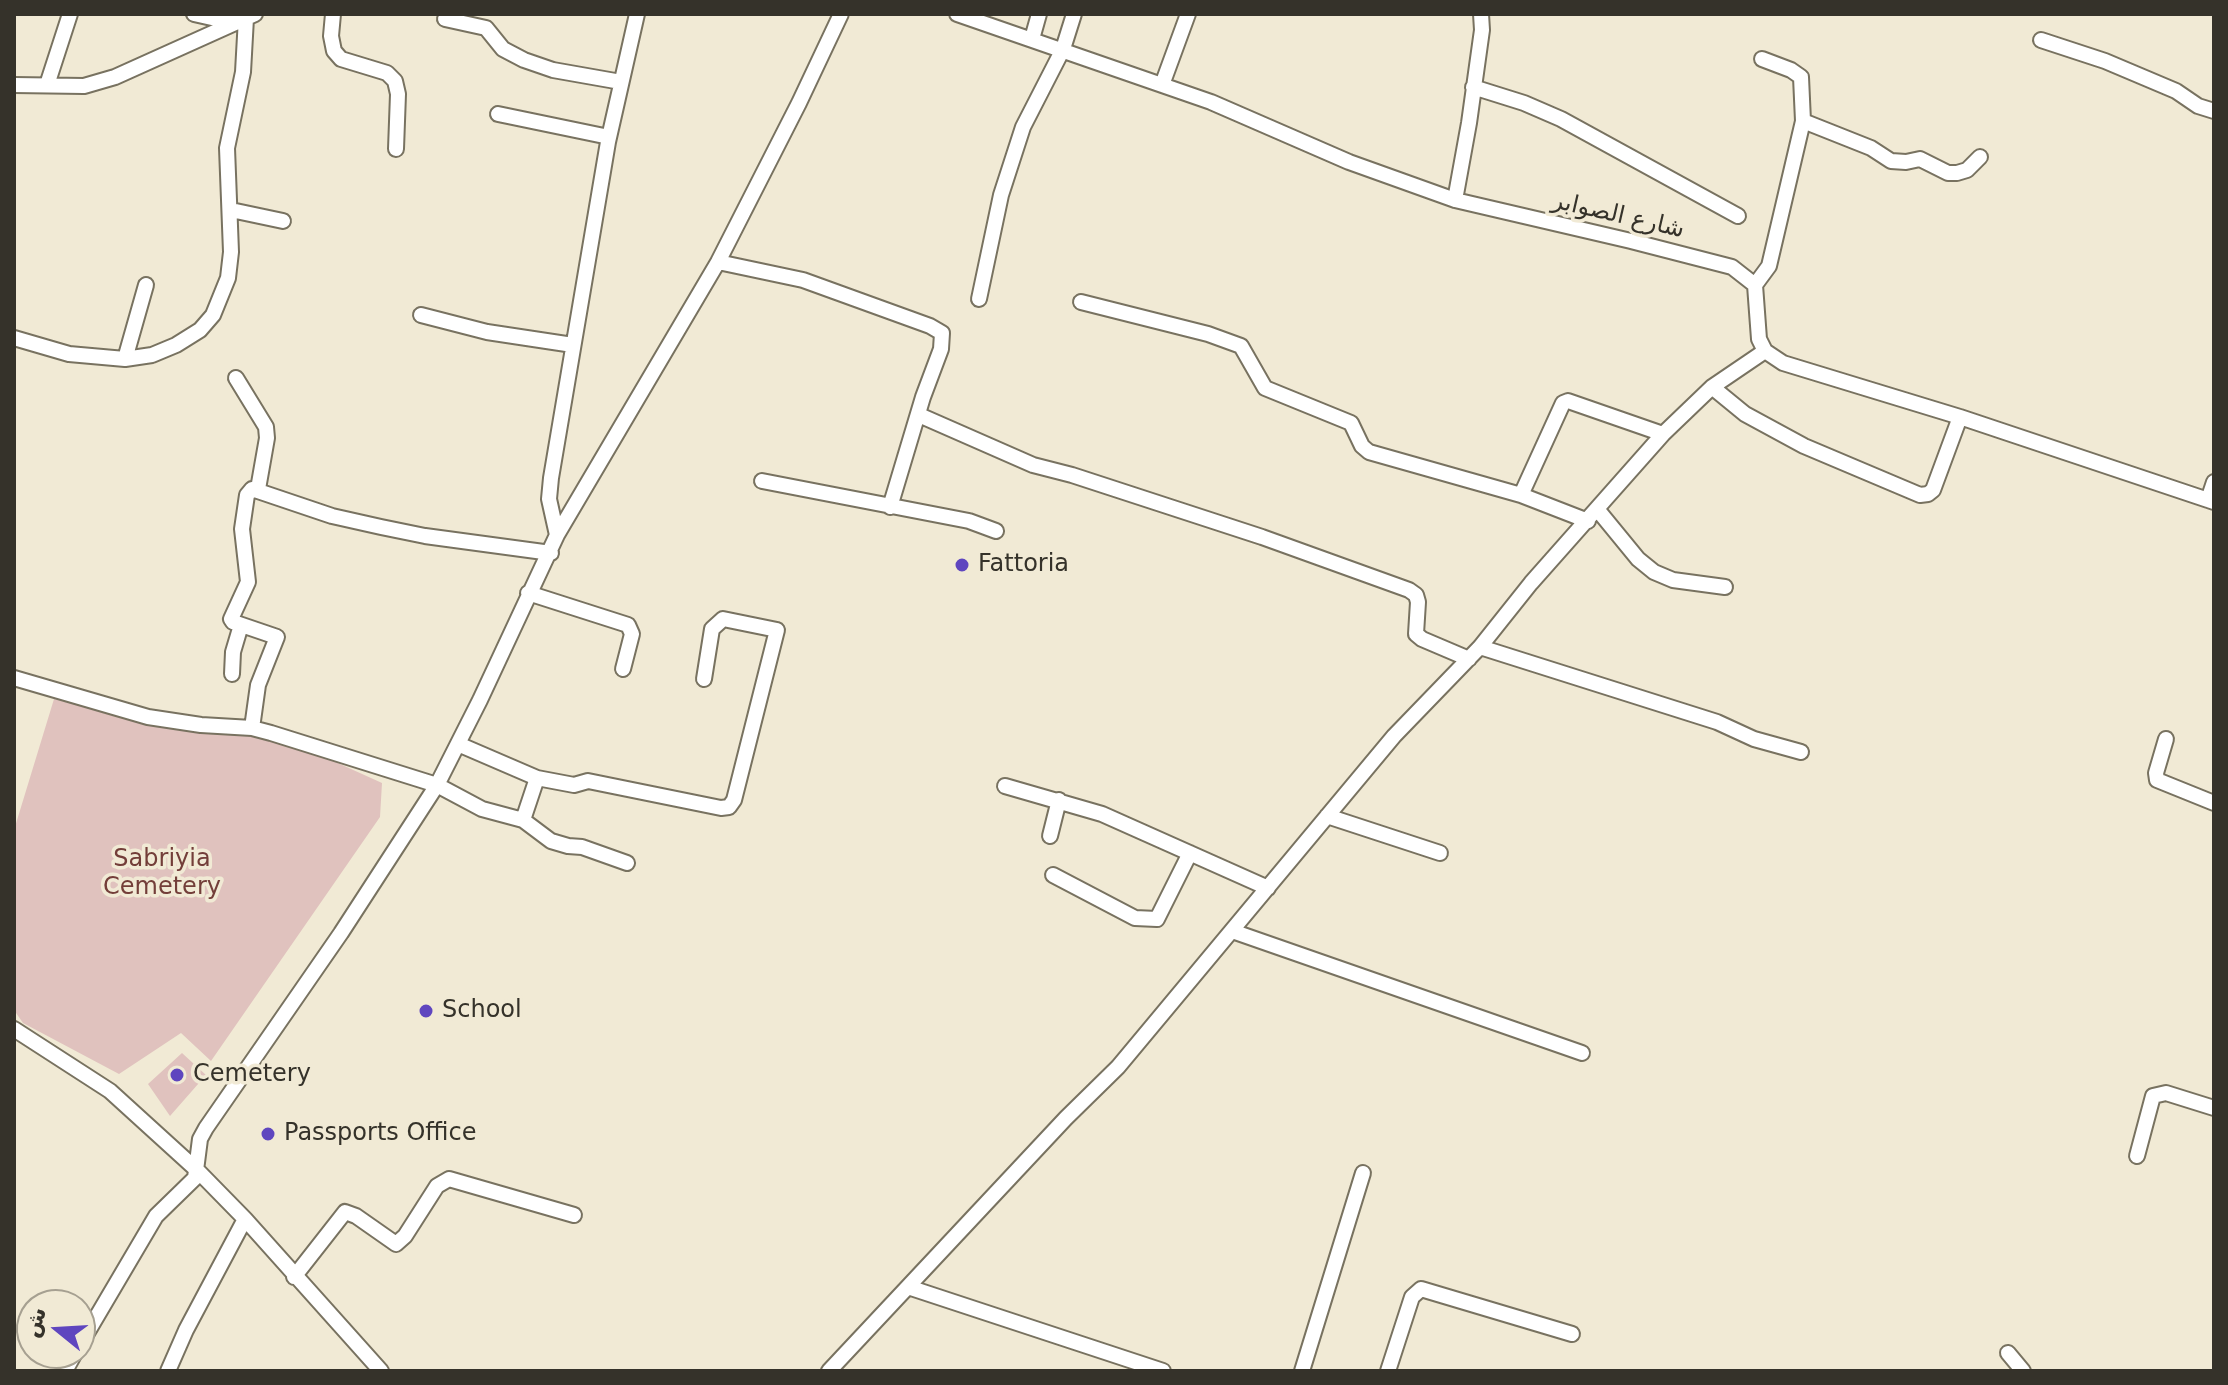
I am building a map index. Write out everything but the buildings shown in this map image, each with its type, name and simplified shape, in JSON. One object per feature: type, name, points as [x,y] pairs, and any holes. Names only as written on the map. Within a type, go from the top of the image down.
[{"type":"street","points":[[47,85],[70,14]]},
{"type":"street","points":[[194,14],[247,17]]},
{"type":"street","points":[[333,14],[331,36],[334,51],[341,59],[387,73],[395,81],[398,94],[396,149]]},
{"type":"street","points":[[557,535],[549,499],[609,137],[637,14]]},
{"type":"street","points":[[96,1318],[156,1216],[198,1171],[200,1139],[206,1128],[365,899],[437,785],[557,535],[718,262],[841,14]]},
{"type":"street","name":"شارع الصوابر","points":[[960,14],[1211,102],[1349,162],[1455,200],[1714,261],[1745,275],[1755,285]]},
{"type":"street","points":[[1032,39],[1039,14]]},
{"type":"street","points":[[979,299],[1001,195],[1023,127],[1063,49],[1074,14]]},
{"type":"street","points":[[1162,85],[1188,14]]},
{"type":"street","points":[[1455,200],[1482,30],[1481,14]]},
{"type":"street","points":[[14,85],[84,86],[115,77],[247,17]]},
{"type":"street","points":[[14,338],[69,354],[125,359],[152,355],[176,345],[200,330],[213,315],[228,278],[231,210],[227,148],[243,72],[247,17]]},
{"type":"street","points":[[445,19],[486,28],[503,49],[524,60],[553,70],[621,82]]},
{"type":"street","points":[[2041,40],[2116,66],[2214,111]]},
{"type":"street","points":[[1762,59],[1801,77],[1803,121],[1769,266],[1755,285],[1757,328],[1765,351],[1783,363],[1960,417],[2211,501],[2214,482]]},
{"type":"street","points":[[1473,87],[1561,119],[1738,216]]},
{"type":"street","points":[[498,114],[609,137]]},
{"type":"street","points":[[1803,121],[1871,148],[1891,161],[1920,159],[1948,173],[1967,170],[1980,157]]},
{"type":"street","points":[[231,210],[283,221]]},
{"type":"street","points":[[718,262],[803,280],[942,333],[941,349],[890,507]]},
{"type":"street","points":[[125,359],[146,285]]},
{"type":"street","points":[[1081,302],[1208,334],[1241,346],[1265,388],[1351,423],[1362,446],[1369,452],[1592,515],[1654,572],[1673,580],[1725,587]]},
{"type":"street","points":[[421,315],[487,332],[573,345]]},
{"type":"street","points":[[829,1371],[1066,1118],[1118,1067],[1394,736],[1480,647],[1531,583],[1663,434],[1712,387],[1765,351]]},
{"type":"street","points":[[236,378],[266,427],[258,489]]},
{"type":"street","points":[[1712,387],[1745,414],[1804,446],[1920,495],[1933,490],[1960,417]]},
{"type":"street","points":[[1521,495],[1563,403],[1568,401],[1663,434]]},
{"type":"street","points":[[919,415],[1033,465],[1275,541],[1409,590],[1416,595],[1418,602],[1416,634],[1469,659]]},
{"type":"street","points":[[762,481],[969,521],[996,531]]},
{"type":"street","points":[[252,728],[258,685],[277,637],[231,619],[249,574],[241,542],[247,495],[252,489],[332,516],[381,527],[437,538],[551,553]]},
{"type":"street","points":[[528,593],[628,625],[632,634],[623,669]]},
{"type":"street","points":[[458,744],[537,778],[574,785],[588,781],[721,808],[729,807],[734,800],[777,630],[723,619],[712,629],[704,679]]},
{"type":"street","points":[[232,674],[233,652],[241,625]]},
{"type":"street","points":[[1480,647],[1801,752]]},
{"type":"street","points":[[14,678],[148,717],[252,728],[437,785],[482,809],[523,820],[551,841],[582,847],[627,863]]},
{"type":"street","points":[[2166,739],[2156,773],[2157,780],[2214,803]]},
{"type":"street","points":[[523,820],[537,778]]},
{"type":"street","points":[[1005,786],[1102,814],[1268,888]]},
{"type":"street","points":[[1050,836],[1059,800]]},
{"type":"street","points":[[1327,816],[1440,853]]},
{"type":"street","points":[[1053,875],[1135,918],[1157,919],[1190,853]]},
{"type":"street","points":[[1232,931],[1582,1053]]},
{"type":"street","points":[[14,1029],[110,1091],[198,1171],[381,1371]]},
{"type":"street","points":[[2137,1156],[2153,1096],[2166,1093],[2214,1108]]},
{"type":"street","points":[[1302,1371],[1363,1173]]},
{"type":"street","points":[[294,1277],[345,1212],[356,1216],[396,1244],[405,1236],[437,1186],[449,1179],[574,1215]]},
{"type":"street","points":[[168,1371],[186,1330],[245,1219]]},
{"type":"street","points":[[908,1287],[1163,1371]]},
{"type":"street","points":[[1388,1371],[1412,1297],[1421,1289],[1572,1334]]},
{"type":"street","points":[[2008,1353],[2023,1371]]},
{"type":"green space","name":"Sabriyia Cemetery","points":[[54,699],[132,719],[267,731],[382,783],[380,817],[211,1061],[181,1033],[119,1074],[23,1023],[14,1010],[14,830]]},
{"type":"green space","points":[[182,1053],[206,1075],[170,1116],[148,1084]]},
{"type":"place","name":"Fattoria","points":[[962,565]]},
{"type":"place","name":"School","points":[[426,1011]]},
{"type":"place","name":"Cemetery","points":[[177,1075]]},
{"type":"place","name":"Passports Office","points":[[268,1134]]}]
